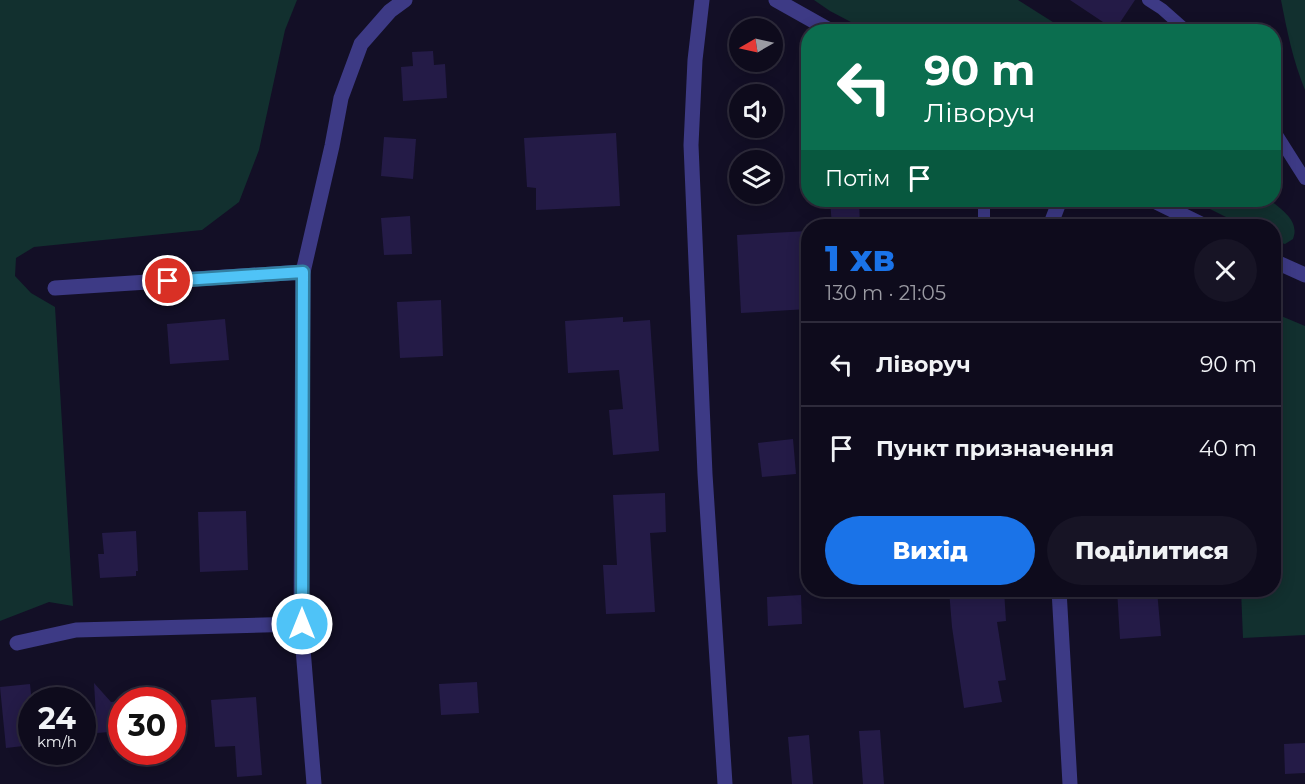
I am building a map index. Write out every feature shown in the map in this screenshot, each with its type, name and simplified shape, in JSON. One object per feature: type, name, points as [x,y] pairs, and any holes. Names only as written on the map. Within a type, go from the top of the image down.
[{"type":"street","points":[[314,784],[302,624],[303,272],[341,98],[361,44],[390,11],[405,0]]},
{"type":"street","points":[[702,0],[695,60],[691,145],[705,474],[725,784]]},
{"type":"street","points":[[776,0],[819,24]]},
{"type":"street","points":[[1166,207],[1191,219]]},
{"type":"street","points":[[1281,264],[1305,275]]},
{"type":"street","points":[[55,288],[303,272]]},
{"type":"street","points":[[1059,597],[1070,784]]},
{"type":"street","points":[[17,644],[76,630],[302,624]]},
{"type":"lane","points":[[1148,0],[1179,24]]},
{"type":"lane","points":[[1281,141],[1305,179]]},
{"type":"green space","points":[[0,0],[297,0],[285,30],[259,150],[239,202],[202,230],[34,247],[16,258],[15,276],[31,293],[55,307],[73,606],[49,602],[0,621]]},
{"type":"green space","points":[[814,0],[1018,0],[1056,24],[855,24]]},
{"type":"green space","points":[[1281,0],[1305,0],[1305,90],[1294,57]]},
{"type":"green space","points":[[1206,207],[1278,207],[1289,216],[1295,233],[1293,239],[1285,244],[1281,243],[1281,219],[1230,219]]},
{"type":"green space","points":[[1281,316],[1305,326],[1305,635],[1243,638],[1241,597],[1281,597]]},
{"type":"building","points":[[1070,0],[1135,0],[1119,24],[1106,24]]},
{"type":"building","points":[[433,51],[434,65],[445,64],[447,98],[403,101],[401,67],[413,66],[412,52]]},
{"type":"building","points":[[616,133],[620,206],[536,210],[536,188],[527,187],[524,138]]},
{"type":"building","points":[[384,137],[416,139],[413,179],[381,176]]},
{"type":"building","points":[[831,207],[859,207],[860,219],[831,219]]},
{"type":"building","points":[[410,216],[412,254],[384,255],[381,218]]},
{"type":"building","points":[[801,231],[801,309],[741,313],[737,235]]},
{"type":"building","points":[[441,300],[443,356],[400,358],[397,302]]},
{"type":"building","points":[[623,317],[623,322],[650,320],[659,451],[613,455],[609,410],[623,409],[619,370],[568,373],[565,321]]},
{"type":"building","points":[[225,319],[229,360],[170,364],[167,324]]},
{"type":"building","points":[[793,439],[796,474],[762,477],[758,443]]},
{"type":"building","points":[[665,493],[666,532],[650,533],[655,612],[606,614],[603,565],[617,565],[613,495]]},
{"type":"building","points":[[246,511],[248,570],[200,572],[198,512]]},
{"type":"building","points":[[136,531],[138,571],[136,571],[136,576],[100,578],[98,554],[104,554],[102,533]]},
{"type":"building","points":[[801,595],[802,624],[768,626],[767,597]]},
{"type":"building","points":[[950,597],[1004,597],[1006,621],[997,622],[1006,680],[998,681],[1002,702],[964,708]]},
{"type":"building","points":[[1117,597],[1158,597],[1161,636],[1120,639]]},
{"type":"building","points":[[477,682],[479,713],[441,715],[439,684]]},
{"type":"building","points":[[94,683],[108,699],[108,732],[97,733]]},
{"type":"building","points":[[30,684],[30,687],[18,687],[18,747],[6,748],[0,687]]},
{"type":"building","points":[[256,697],[262,775],[237,777],[235,746],[215,747],[211,700]]},
{"type":"building","points":[[880,730],[884,784],[863,784],[859,731]]},
{"type":"building","points":[[809,735],[813,784],[792,784],[788,737]]},
{"type":"building","points":[[1305,743],[1305,773],[1285,774],[1284,744]]},
{"type":"route","points":[[168,281],[303,272],[302,624]]}]
